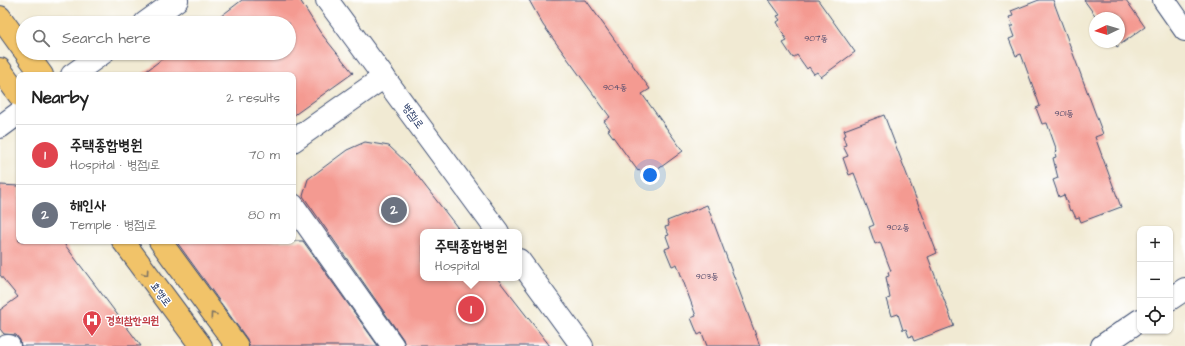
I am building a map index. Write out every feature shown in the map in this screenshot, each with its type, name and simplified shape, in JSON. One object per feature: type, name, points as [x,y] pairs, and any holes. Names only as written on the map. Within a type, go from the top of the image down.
[{"type":"main road","points":[[0,17],[16,39]]},
{"type":"main road","points":[[31,60],[40,72]]},
{"type":"main road","points":[[0,69],[16,91]]},
{"type":"main road","name":"효행로","points":[[125,244],[201,346]]},
{"type":"main road","points":[[162,244],[237,346]]},
{"type":"street","points":[[155,16],[177,0]]},
{"type":"street","name":"병점1로","points":[[326,0],[496,229]]},
{"type":"street","points":[[1164,0],[1185,30]]},
{"type":"street","points":[[76,72],[93,60]]},
{"type":"street","points":[[296,139],[384,77]]},
{"type":"street","points":[[0,127],[16,116]]},
{"type":"street","points":[[296,209],[393,346]]},
{"type":"street","points":[[522,264],[582,346]]},
{"type":"street","points":[[1172,298],[1185,289]]},
{"type":"street","points":[[1102,346],[1137,322]]},
{"type":"building","points":[[242,0],[300,0],[320,32],[353,73],[296,114],[296,72],[145,72],[161,60],[296,60],[296,16],[221,16]]},
{"type":"building","points":[[529,0],[586,0],[650,89],[642,94],[683,151],[646,178],[639,170],[638,171],[608,130],[610,129],[604,121],[610,117],[543,25]]},
{"type":"building","points":[[769,0],[818,0],[855,52],[821,77],[817,72],[814,74],[809,67],[807,69],[797,55],[793,58],[783,43],[787,41],[777,22],[780,20],[777,16],[780,15]]},
{"type":"building","points":[[1039,0],[1053,0],[1103,134],[1095,137],[1121,207],[1081,222],[1079,217],[1076,218],[1072,210],[1070,211],[1064,195],[1059,197],[1053,180],[1058,178],[1053,158],[1056,157],[1055,153],[1057,151],[1047,123],[1042,124],[1036,108],[1040,106],[1021,54],[1016,56],[1009,39],[1014,37],[1010,26],[1013,26],[1009,17],[1013,16],[1011,11]]},
{"type":"building","points":[[1084,0],[1126,0],[1145,27],[1125,41],[1125,12],[1093,12]]},
{"type":"building","points":[[884,115],[937,253],[928,257],[954,326],[914,341],[912,336],[909,337],[906,329],[903,330],[898,314],[892,316],[887,299],[890,298],[886,277],[889,276],[888,272],[891,271],[880,242],[875,244],[869,227],[874,225],[854,173],[849,175],[843,158],[848,156],[843,146],[846,145],[843,136],[846,135],[844,130]]},
{"type":"building","points":[[365,142],[389,146],[408,164],[459,229],[420,229],[420,281],[499,281],[550,346],[405,346],[403,339],[303,196],[308,179],[347,150]]},
{"type":"building","points":[[0,185],[16,186],[16,244],[64,244],[141,346],[21,346],[20,340],[16,335],[4,334],[0,329],[0,310],[18,297],[0,275]]},
{"type":"building","points":[[707,205],[760,346],[707,346],[702,333],[698,335],[691,318],[696,316],[677,264],[672,266],[665,249],[670,247],[666,236],[669,235],[665,227],[669,226],[667,221]]},
{"type":"building","points":[[296,241],[303,241],[378,346],[249,346],[247,339],[178,244],[296,244]]},
{"type":"place","name":"해인사","points":[[394,210]]},
{"type":"place","name":"주택종합병원","points":[[471,309]]},
{"type":"place","name":"경희참한의원","points":[[92,337]]}]
